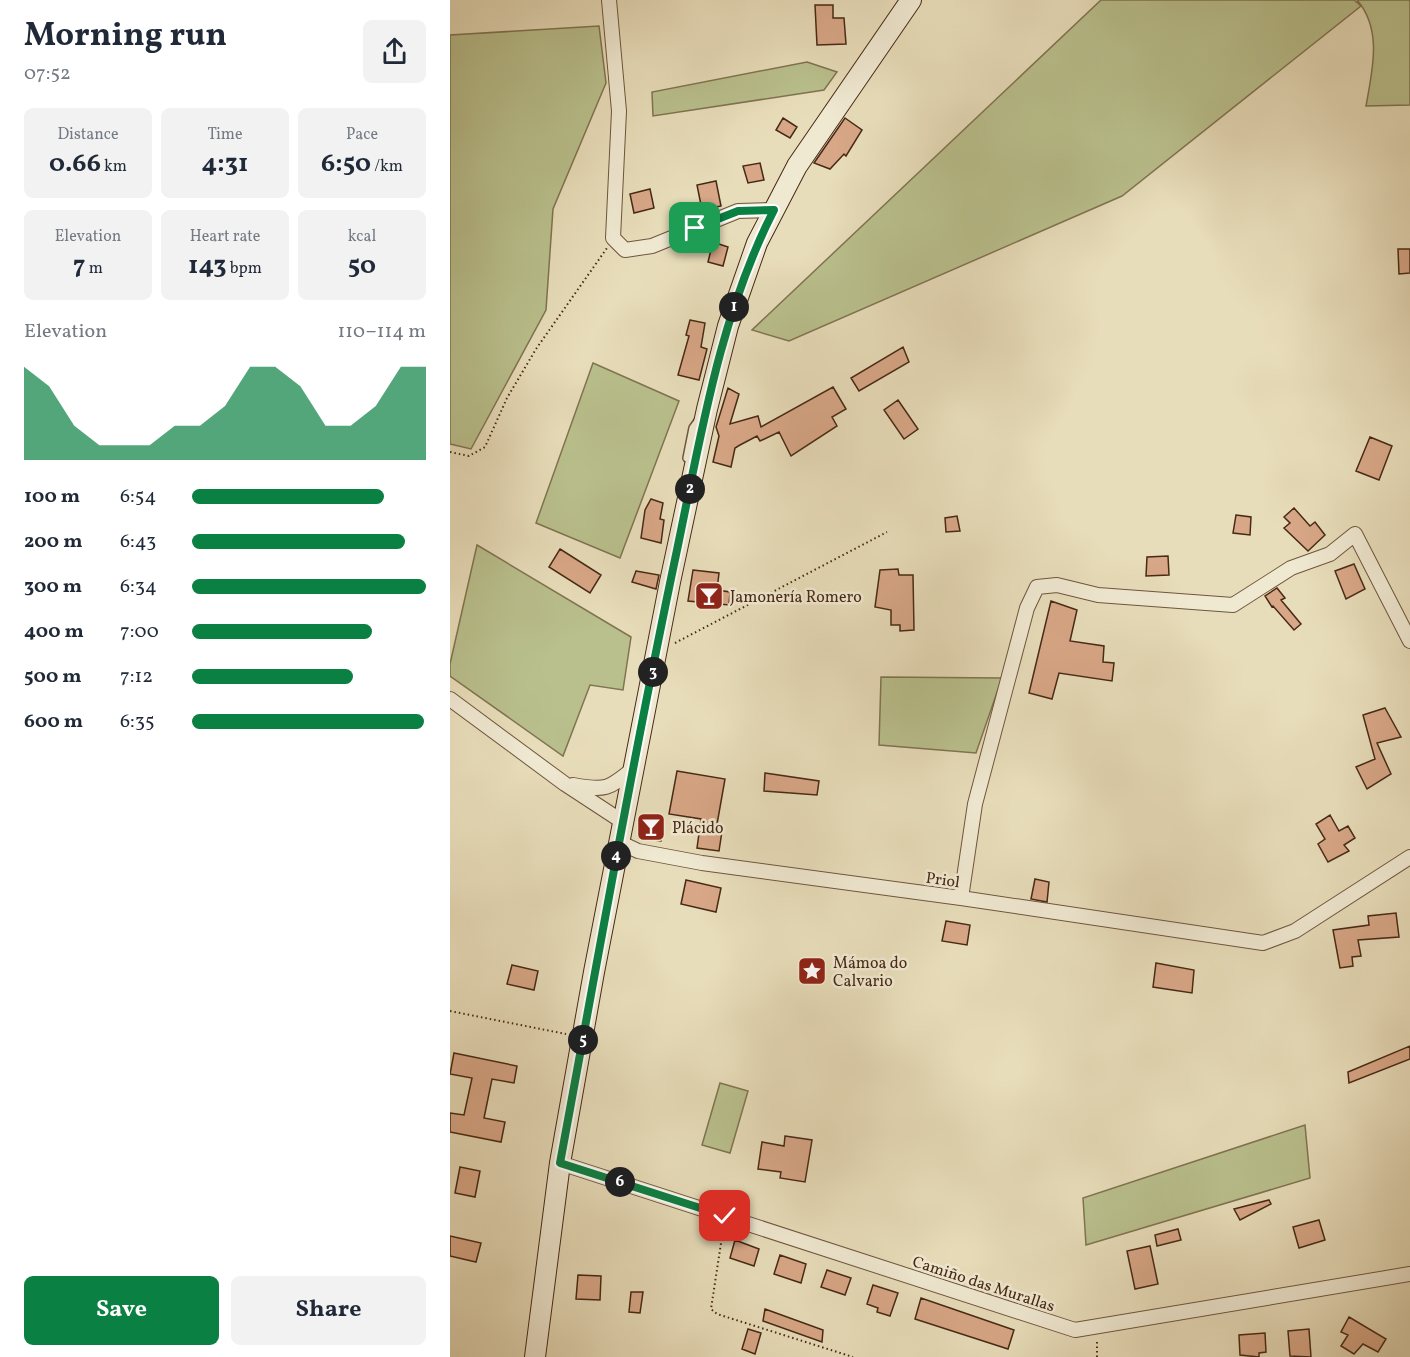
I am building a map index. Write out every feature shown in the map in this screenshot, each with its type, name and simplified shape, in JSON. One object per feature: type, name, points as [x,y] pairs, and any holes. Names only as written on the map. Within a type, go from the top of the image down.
[{"type":"main road","points":[[535,1357],[560,1163],[624,814],[707,409],[732,315],[756,243],[797,166],[911,0]]},
{"type":"street","points":[[609,0],[619,111],[613,238],[625,250],[652,246],[738,211],[774,210]]},
{"type":"street","points":[[961,898],[975,804],[1027,608],[1037,587],[1057,585],[1098,595],[1233,605],[1291,568],[1330,554],[1354,534],[1406,619],[1410,641]]},
{"type":"street","points":[[450,699],[565,784],[624,814]]},
{"type":"street","points":[[594,789],[611,787],[633,769]]},
{"type":"street","points":[[565,784],[614,795],[624,814]]},
{"type":"street","name":"Priol","points":[[619,842],[638,851],[702,863],[961,898],[1263,944],[1295,931],[1410,857]]},
{"type":"street","name":"Camiño das Murallas","points":[[560,1163],[1075,1330],[1410,1274]]},
{"type":"path","points":[[450,452],[469,456],[485,447],[507,398],[536,349],[613,238]]},
{"type":"path","points":[[656,653],[887,532]]},
{"type":"path","points":[[450,1011],[583,1038]]},
{"type":"path","points":[[725,1216],[711,1309],[717,1314],[853,1357]]},
{"type":"path","points":[[1096,1327],[1097,1357]]},
{"type":"green space","points":[[1101,0],[1354,0],[1361,6],[1122,196],[789,341],[752,330]]},
{"type":"green space","points":[[1357,0],[1410,0],[1410,105],[1366,106],[1373,65],[1373,37],[1365,12]]},
{"type":"green space","points":[[599,26],[606,83],[553,209],[546,310],[471,449],[450,444],[450,35]]},
{"type":"green space","points":[[807,62],[837,72],[824,90],[653,116],[652,92]]},
{"type":"green space","points":[[593,363],[679,401],[620,558],[536,523]]},
{"type":"green space","points":[[477,545],[631,637],[623,690],[590,685],[563,756],[450,676],[450,664]]},
{"type":"green space","points":[[881,677],[1002,678],[976,753],[879,745]]},
{"type":"green space","points":[[720,1083],[748,1091],[730,1153],[702,1145]]},
{"type":"green space","points":[[1305,1125],[1310,1178],[1086,1245],[1083,1198]]},
{"type":"building","points":[[815,5],[833,5],[833,18],[844,18],[846,44],[817,45]]},
{"type":"building","points":[[783,118],[797,127],[790,138],[776,130]]},
{"type":"building","points":[[845,118],[862,130],[846,156],[844,154],[830,169],[814,163]]},
{"type":"building","points":[[760,163],[764,180],[748,183],[743,166]]},
{"type":"building","points":[[716,181],[721,206],[702,210],[697,185]]},
{"type":"building","points":[[650,189],[654,208],[634,213],[630,194]]},
{"type":"building","points":[[713,242],[728,247],[723,266],[708,262]]},
{"type":"building","points":[[1398,249],[1410,249],[1410,273],[1399,274]]},
{"type":"building","points":[[690,320],[705,323],[701,347],[707,349],[699,380],[678,375],[689,336],[686,335]]},
{"type":"building","points":[[903,347],[909,362],[859,391],[851,378]]},
{"type":"building","points":[[833,387],[846,409],[832,417],[837,426],[791,456],[779,432],[760,441],[757,436],[735,448],[731,467],[713,462],[719,436],[716,427],[728,388],[739,394],[730,424],[758,416],[761,427]]},
{"type":"building","points":[[898,400],[918,429],[904,439],[884,410]]},
{"type":"building","points":[[1370,437],[1392,446],[1379,480],[1356,471]]},
{"type":"building","points":[[651,499],[663,503],[660,519],[664,520],[661,543],[641,538],[645,510]]},
{"type":"building","points":[[1294,508],[1310,526],[1315,522],[1325,535],[1308,551],[1284,528],[1290,523],[1284,517]]},
{"type":"building","points":[[1236,515],[1251,517],[1250,535],[1233,533]]},
{"type":"building","points":[[957,516],[960,531],[946,532],[945,518]]},
{"type":"building","points":[[560,549],[601,575],[590,593],[549,567]]},
{"type":"building","points":[[1168,556],[1169,575],[1146,576],[1147,557]]},
{"type":"building","points":[[1354,564],[1365,589],[1346,599],[1335,571]]},
{"type":"building","points":[[898,569],[899,575],[913,575],[914,630],[900,631],[900,625],[891,625],[891,610],[875,607],[880,570]]},
{"type":"building","points":[[693,570],[719,573],[717,590],[730,592],[729,605],[688,601]]},
{"type":"building","points":[[636,571],[659,575],[656,589],[632,582]]},
{"type":"building","points":[[1277,588],[1285,598],[1281,600],[1301,624],[1294,630],[1272,607],[1265,596]]},
{"type":"building","points":[[1051,601],[1077,610],[1070,641],[1104,646],[1103,662],[1114,663],[1112,681],[1059,673],[1052,699],[1029,693]]},
{"type":"building","points":[[1385,708],[1401,737],[1377,743],[1391,774],[1367,789],[1356,767],[1375,759],[1363,715]]},
{"type":"building","points":[[677,771],[725,779],[716,830],[722,831],[719,851],[697,848],[701,819],[669,814]]},
{"type":"building","points":[[765,773],[819,781],[817,795],[764,791]]},
{"type":"building","points":[[643,815],[664,818],[661,841],[639,838]]},
{"type":"building","points":[[1330,815],[1339,831],[1348,826],[1355,838],[1344,845],[1349,851],[1328,862],[1318,844],[1325,839],[1316,824]]},
{"type":"building","points":[[1035,879],[1049,882],[1047,902],[1031,899]]},
{"type":"building","points":[[686,880],[721,888],[716,912],[681,904]]},
{"type":"building","points":[[1396,913],[1399,937],[1358,940],[1361,956],[1352,957],[1353,966],[1340,968],[1333,930],[1369,925],[1368,916]]},
{"type":"building","points":[[946,921],[970,925],[967,945],[942,941]]},
{"type":"building","points":[[1156,963],[1194,970],[1192,993],[1153,987]]},
{"type":"building","points":[[512,965],[538,971],[534,990],[507,984]]},
{"type":"building","points":[[1410,1046],[1410,1059],[1349,1083],[1348,1072]]},
{"type":"building","points":[[454,1053],[517,1066],[514,1083],[492,1079],[484,1118],[505,1122],[501,1142],[450,1132],[450,1113],[464,1115],[472,1078],[450,1074]]},
{"type":"building","points":[[785,1136],[812,1140],[805,1182],[780,1178],[781,1172],[758,1169],[762,1142],[784,1146]]},
{"type":"building","points":[[460,1167],[480,1171],[475,1197],[455,1193]]},
{"type":"building","points":[[1269,1200],[1271,1204],[1240,1220],[1234,1209]]},
{"type":"building","points":[[1319,1220],[1325,1240],[1299,1248],[1293,1227]]},
{"type":"building","points":[[1178,1229],[1181,1240],[1157,1246],[1155,1235]]},
{"type":"building","points":[[450,1236],[481,1243],[476,1262],[450,1256]]},
{"type":"building","points":[[735,1240],[759,1249],[754,1266],[730,1258]]},
{"type":"building","points":[[1150,1246],[1158,1284],[1135,1289],[1127,1251]]},
{"type":"building","points":[[780,1255],[806,1264],[801,1283],[774,1274]]},
{"type":"building","points":[[827,1270],[851,1278],[845,1295],[821,1287]]},
{"type":"building","points":[[578,1275],[601,1276],[600,1300],[576,1299]]},
{"type":"building","points":[[873,1285],[898,1293],[890,1316],[877,1312],[878,1308],[867,1304]]},
{"type":"building","points":[[631,1292],[643,1292],[640,1313],[629,1312]]},
{"type":"building","points":[[921,1298],[1014,1330],[1008,1349],[915,1319]]},
{"type":"building","points":[[765,1309],[823,1330],[822,1342],[763,1321]]},
{"type":"building","points":[[1349,1317],[1386,1339],[1378,1352],[1363,1344],[1354,1354],[1341,1346],[1348,1335],[1341,1332]]},
{"type":"building","points":[[748,1329],[761,1333],[755,1354],[742,1349]]},
{"type":"building","points":[[1309,1329],[1311,1357],[1290,1356],[1288,1331]]},
{"type":"building","points":[[1265,1333],[1266,1352],[1259,1353],[1259,1357],[1240,1355],[1239,1335]]},
{"type":"place","name":"Jamonería Romero","points":[[709,596]]},
{"type":"place","name":"Plácido","points":[[651,827]]},
{"type":"place","name":"Mámoa do Calvario","points":[[812,971]]},
{"type":"route","points":[[695,228],[738,211],[774,210],[756,243],[728,326],[707,409],[623,822],[560,1163],[725,1216]]}]
